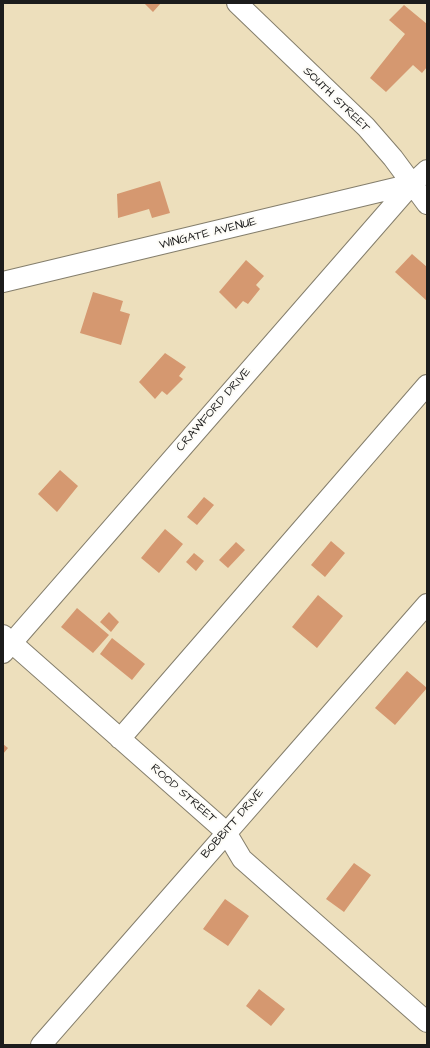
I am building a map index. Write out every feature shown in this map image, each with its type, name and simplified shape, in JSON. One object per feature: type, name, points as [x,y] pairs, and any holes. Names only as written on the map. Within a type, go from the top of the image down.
[{"type":"street","name":"SOUTH STREET","points":[[237,3],[366,127],[393,158],[427,204]]},
{"type":"street","name":"CRAWFORD DRIVE","points":[[6,644],[412,184],[427,170]]},
{"type":"street","name":"WINGATE AVENUE","points":[[3,282],[412,184]]},
{"type":"street","points":[[120,739],[427,385]]},
{"type":"street","name":"BOBBITT DRIVE","points":[[41,1045],[226,832],[425,612]]},
{"type":"street","name":"ROOD STREET","points":[[6,644],[36,666],[226,832],[242,859],[427,1022]]},
{"type":"building","points":[[144,3],[161,3],[153,12]]},
{"type":"building","points":[[404,5],[427,24],[427,67],[422,73],[413,65],[386,92],[370,78],[405,34],[389,20]]},
{"type":"building","points":[[160,181],[170,213],[152,218],[149,209],[118,218],[117,194]]},
{"type":"building","points":[[412,254],[427,267],[427,301],[395,272]]},
{"type":"building","points":[[246,260],[264,276],[256,285],[260,289],[248,304],[243,301],[236,309],[219,292]]},
{"type":"building","points":[[93,292],[123,301],[120,311],[130,314],[121,345],[80,333]]},
{"type":"building","points":[[165,353],[186,367],[179,376],[183,379],[167,395],[162,391],[155,399],[139,382]]},
{"type":"building","points":[[60,470],[78,486],[57,512],[38,494]]},
{"type":"building","points":[[204,497],[214,505],[197,525],[187,517]]},
{"type":"building","points":[[165,529],[183,544],[159,573],[141,558]]},
{"type":"building","points":[[331,541],[345,553],[325,577],[311,565]]},
{"type":"building","points":[[236,542],[245,550],[228,568],[219,560]]},
{"type":"building","points":[[194,553],[204,561],[196,571],[186,562]]},
{"type":"building","points":[[318,595],[343,616],[317,648],[292,627]]},
{"type":"building","points":[[77,608],[109,635],[93,653],[61,627]]},
{"type":"building","points":[[109,612],[119,622],[111,632],[100,622]]},
{"type":"building","points":[[112,638],[145,664],[132,680],[100,654]]},
{"type":"building","points":[[407,671],[427,688],[395,725],[375,708]]},
{"type":"building","points":[[3,744],[8,748],[3,754]]},
{"type":"building","points":[[354,863],[371,875],[344,912],[326,899]]},
{"type":"building","points":[[225,899],[249,916],[228,946],[203,929]]},
{"type":"building","points":[[259,989],[285,1009],[271,1026],[246,1006]]}]
